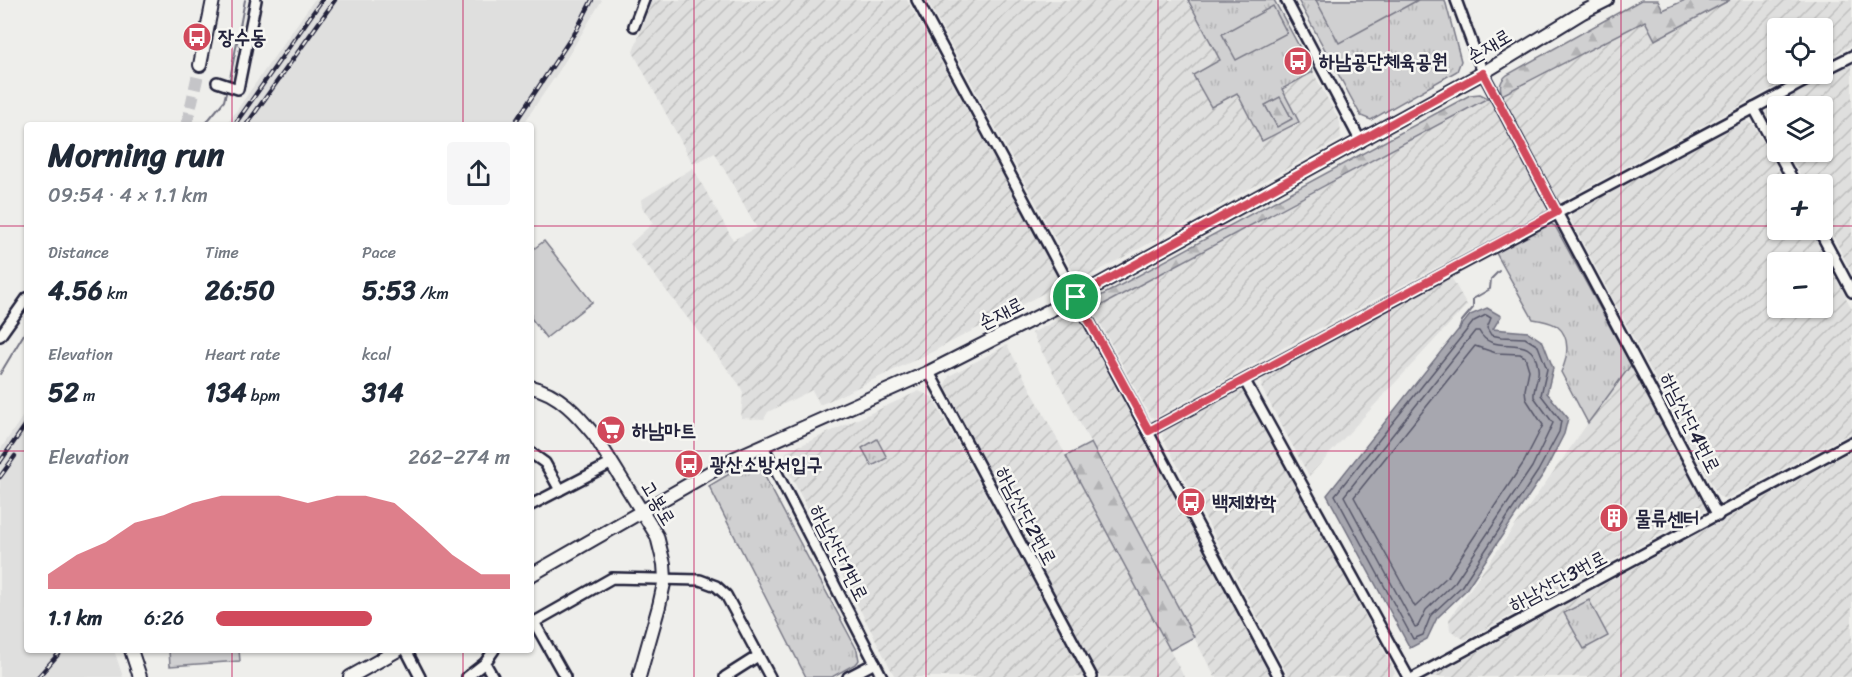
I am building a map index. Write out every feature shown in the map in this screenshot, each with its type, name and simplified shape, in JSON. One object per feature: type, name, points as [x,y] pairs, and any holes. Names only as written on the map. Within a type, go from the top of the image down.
[{"type":"main road","points":[[200,64],[213,0]]},
{"type":"main road","name":"손재로","points":[[534,573],[735,458],[929,372],[1076,297],[1361,142],[1607,0]]},
{"type":"main road","name":"고봉로","points":[[534,388],[549,394],[572,409],[595,436],[657,536],[665,579],[660,606],[639,677]]},
{"type":"main road","points":[[132,653],[140,677]]},
{"type":"main road","points":[[350,677],[393,653]]},
{"type":"street","points":[[219,83],[238,89],[256,0]]},
{"type":"street","points":[[634,26],[644,0]]},
{"type":"street","points":[[917,0],[1279,677]]},
{"type":"street","points":[[1286,0],[1361,142]]},
{"type":"street","name":"하남산단4번로","points":[[1456,0],[1483,73],[1718,516]]},
{"type":"street","points":[[1833,66],[1852,56]]},
{"type":"street","points":[[1149,431],[1799,84]]},
{"type":"street","points":[[1754,108],[1790,174]]},
{"type":"street","points":[[1824,240],[1852,291]]},
{"type":"street","points":[[0,336],[24,302]]},
{"type":"street","name":"하남산단2번로","points":[[929,372],[1092,677]]},
{"type":"street","points":[[1245,381],[1408,677]]},
{"type":"street","points":[[1718,516],[1852,442]]},
{"type":"street","name":"하남산단1번로","points":[[763,446],[882,677]]},
{"type":"street","points":[[534,455],[544,463],[560,490]]},
{"type":"street","points":[[534,503],[612,463]]},
{"type":"street","name":"하남산단3번로","points":[[1415,677],[1718,516]]},
{"type":"street","points":[[534,622],[612,578],[700,579],[716,586],[726,595],[770,677]]},
{"type":"street","points":[[534,625],[565,677]]},
{"type":"street","points":[[408,653],[420,677]]},
{"type":"street","points":[[467,677],[485,663],[492,653]]},
{"type":"street","points":[[725,677],[758,656]]},
{"type":"street","points":[[485,663],[493,677]]},
{"type":"street","points":[[848,677],[875,663]]},
{"type":"shaded area","points":[[314,0],[602,0],[559,71],[524,122],[228,122]]},
{"type":"shaded area","points":[[652,0],[907,0],[1060,280],[1059,285],[932,352],[820,405],[812,390],[768,412],[764,419],[741,418],[743,392],[739,384],[630,244],[653,223],[642,207],[641,200],[693,168],[733,240],[757,228],[715,153],[693,164],[633,52]]},
{"type":"shaded area","points":[[927,0],[1274,0],[1340,122],[1341,139],[1089,276],[1085,276],[1072,270]]},
{"type":"shaded area","points":[[1730,0],[1852,0],[1852,45],[1833,55],[1833,18],[1767,18],[1767,84],[1780,84],[1565,199],[1557,198],[1502,95],[1645,21],[1655,40]]},
{"type":"shaded area","points":[[1852,63],[1852,273],[1833,236],[1833,174],[1800,174],[1793,162],[1833,162],[1833,96],[1790,96],[1812,84],[1833,84],[1833,73]]},
{"type":"shaded area","points":[[1488,98],[1547,205],[1544,212],[1318,329],[1154,418],[1150,416],[1093,310]]},
{"type":"shaded area","points":[[1744,122],[1749,122],[1754,126],[1767,150],[1767,162],[1774,162],[1780,174],[1767,174],[1767,240],[1815,240],[1822,252],[1767,252],[1767,318],[1833,318],[1833,273],[1852,309],[1852,432],[1726,499],[1718,496],[1570,219],[1572,212]]},
{"type":"shaded area","points":[[1450,275],[1467,305],[1309,476],[1261,387],[1264,375]]},
{"type":"shaded area","points":[[1067,315],[1079,319],[1271,677],[1215,677],[1032,333]]},
{"type":"shaded area","points":[[1007,345],[1184,677],[1100,677],[1002,494],[945,385],[949,376]]},
{"type":"shaded area","points":[[1631,365],[1707,509],[1465,640],[1450,630],[1449,619]]},
{"type":"shaded area","points":[[1238,390],[1248,394],[1395,672],[1392,677],[1289,677],[1162,436],[1165,429]]},
{"type":"shaded area","points":[[919,391],[932,397],[1085,677],[895,677],[784,463],[786,452]]},
{"type":"shaded area","points":[[24,414],[24,653],[115,653],[123,677],[0,677],[0,450]]},
{"type":"shaded area","points":[[1852,451],[1852,677],[1431,677],[1513,633]]},
{"type":"green space","points":[[1188,0],[1274,0],[1313,72],[1282,89],[1299,122],[1262,141],[1237,93],[1211,107],[1193,75],[1220,60]],"holes":[[[1280,97],[1292,119],[1277,127],[1265,105]]]},
{"type":"green space","points":[[1298,0],[1445,0],[1461,61],[1457,71],[1371,120],[1361,116]]},
{"type":"green space","points":[[1316,0],[1418,0],[1339,43]]},
{"type":"green space","points":[[1641,0],[1658,0],[1663,10],[1685,0],[1730,0],[1655,40],[1645,21],[1502,95],[1501,84],[1507,75]]},
{"type":"green space","points":[[1273,6],[1287,33],[1236,60],[1222,34]]},
{"type":"green space","points":[[1480,94],[1488,98],[1093,310],[1095,299],[1470,95]]},
{"type":"green space","points":[[1280,96],[1292,119],[1277,128],[1265,105]]},
{"type":"green space","points":[[1551,224],[1555,226],[1631,365],[1588,423],[1561,372],[1567,354],[1565,336],[1557,326],[1533,319],[1496,253]]},
{"type":"green space","points":[[544,241],[592,302],[546,338],[534,322],[534,249]]},
{"type":"green space","points":[[877,439],[887,458],[872,466],[862,448]]},
{"type":"green space","points":[[1091,443],[1194,637],[1170,650],[1066,456]]},
{"type":"green space","points":[[746,464],[756,465],[763,473],[857,650],[859,660],[857,663],[832,677],[806,677],[709,486]]},
{"type":"green space","points":[[1589,600],[1608,636],[1584,649],[1564,613]]},
{"type":"green space","points":[[169,653],[239,653],[240,661],[170,666]]},
{"type":"water","points":[[1487,308],[1501,316],[1493,329],[1528,332],[1543,342],[1553,368],[1547,393],[1568,418],[1564,434],[1544,473],[1465,591],[1437,618],[1427,639],[1410,648],[1327,495],[1470,315]]},
{"type":"waterway","points":[[229,84],[245,0]]},
{"type":"waterway","points":[[207,122],[224,101],[227,89]]},
{"type":"waterway","points":[[1459,330],[1462,321],[1473,308],[1473,299],[1490,289],[1491,279],[1499,271]]},
{"type":"waterway","points":[[0,374],[24,334]]},
{"type":"tunnel","points":[[187,122],[200,65]]},
{"type":"railway","points":[[236,122],[322,0]]},
{"type":"railway","points":[[248,122],[335,0]]},
{"type":"railway","points":[[515,122],[577,29],[592,0]]},
{"type":"railway","points":[[0,462],[24,427]]},
{"type":"railway","points":[[0,477],[15,456]]},
{"type":"railway","points":[[38,677],[59,653]]},
{"type":"place","name":"장수동","points":[[197,37]]},
{"type":"place","name":"하남공단체육공원","points":[[1298,61]]},
{"type":"place","name":"하남마트","points":[[611,430]]},
{"type":"place","name":"광산소방서입구","points":[[689,464]]},
{"type":"place","name":"백제화학","points":[[1191,502]]},
{"type":"place","name":"물류센터","points":[[1614,518]]},
{"type":"route","points":[[1483,73],[1557,212],[1149,431],[1076,297],[1483,73]]}]
